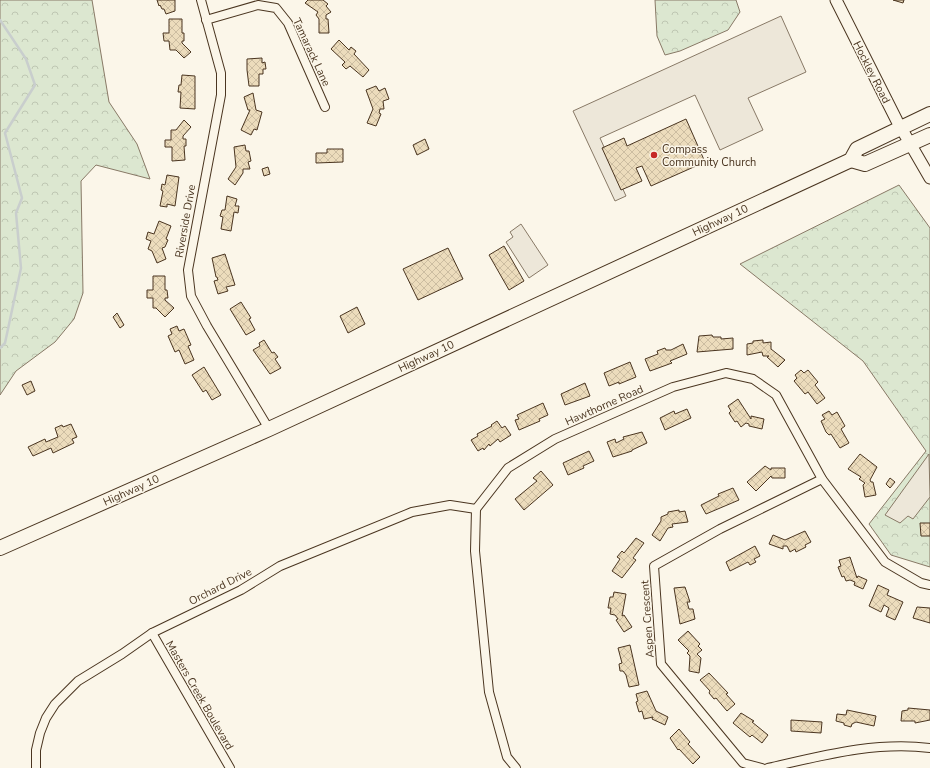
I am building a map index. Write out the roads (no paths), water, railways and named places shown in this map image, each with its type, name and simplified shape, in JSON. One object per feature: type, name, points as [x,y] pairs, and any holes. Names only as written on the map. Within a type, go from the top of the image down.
[{"type":"highway","name":"Highway 10","points":[[0,548],[269,428],[851,160],[857,149],[900,127],[930,114]]},
{"type":"highway","points":[[851,160],[865,164],[930,135]]},
{"type":"main road","name":"Hockley Road","points":[[836,0],[900,127],[930,178]]},
{"type":"street","name":"Riverside Drive","points":[[201,0],[221,73],[221,95],[188,270],[191,296],[207,326],[269,428]]},
{"type":"street","name":"Tamarack Lane","points":[[206,20],[258,5],[276,8],[288,23],[325,107]]},
{"type":"street","name":"Hawthorne Road","points":[[476,509],[508,468],[555,439],[673,387],[726,372],[753,379],[776,395],[822,479],[886,562],[921,583],[930,584]]},
{"type":"street","name":"Aspen Crescent","points":[[762,768],[743,763],[661,664],[654,566],[720,529],[822,479]]},
{"type":"street","name":"Orchard Drive","points":[[36,768],[36,750],[40,733],[46,718],[62,696],[78,681],[152,633],[241,590],[280,566],[412,512],[450,505],[476,509]]},
{"type":"street","points":[[476,509],[475,550],[489,692],[507,757],[516,768]]},
{"type":"street","name":"Masters Creek Boulevard","points":[[152,633],[230,768]]},
{"type":"street","points":[[768,768],[856,749],[916,746],[930,748]]},
{"type":"waterway","points":[[0,20],[26,59],[35,85],[5,133],[22,198],[16,213],[21,268],[5,343],[0,348]]},
{"type":"place","name":"Compass Community Church","points":[[654,155]]}]
